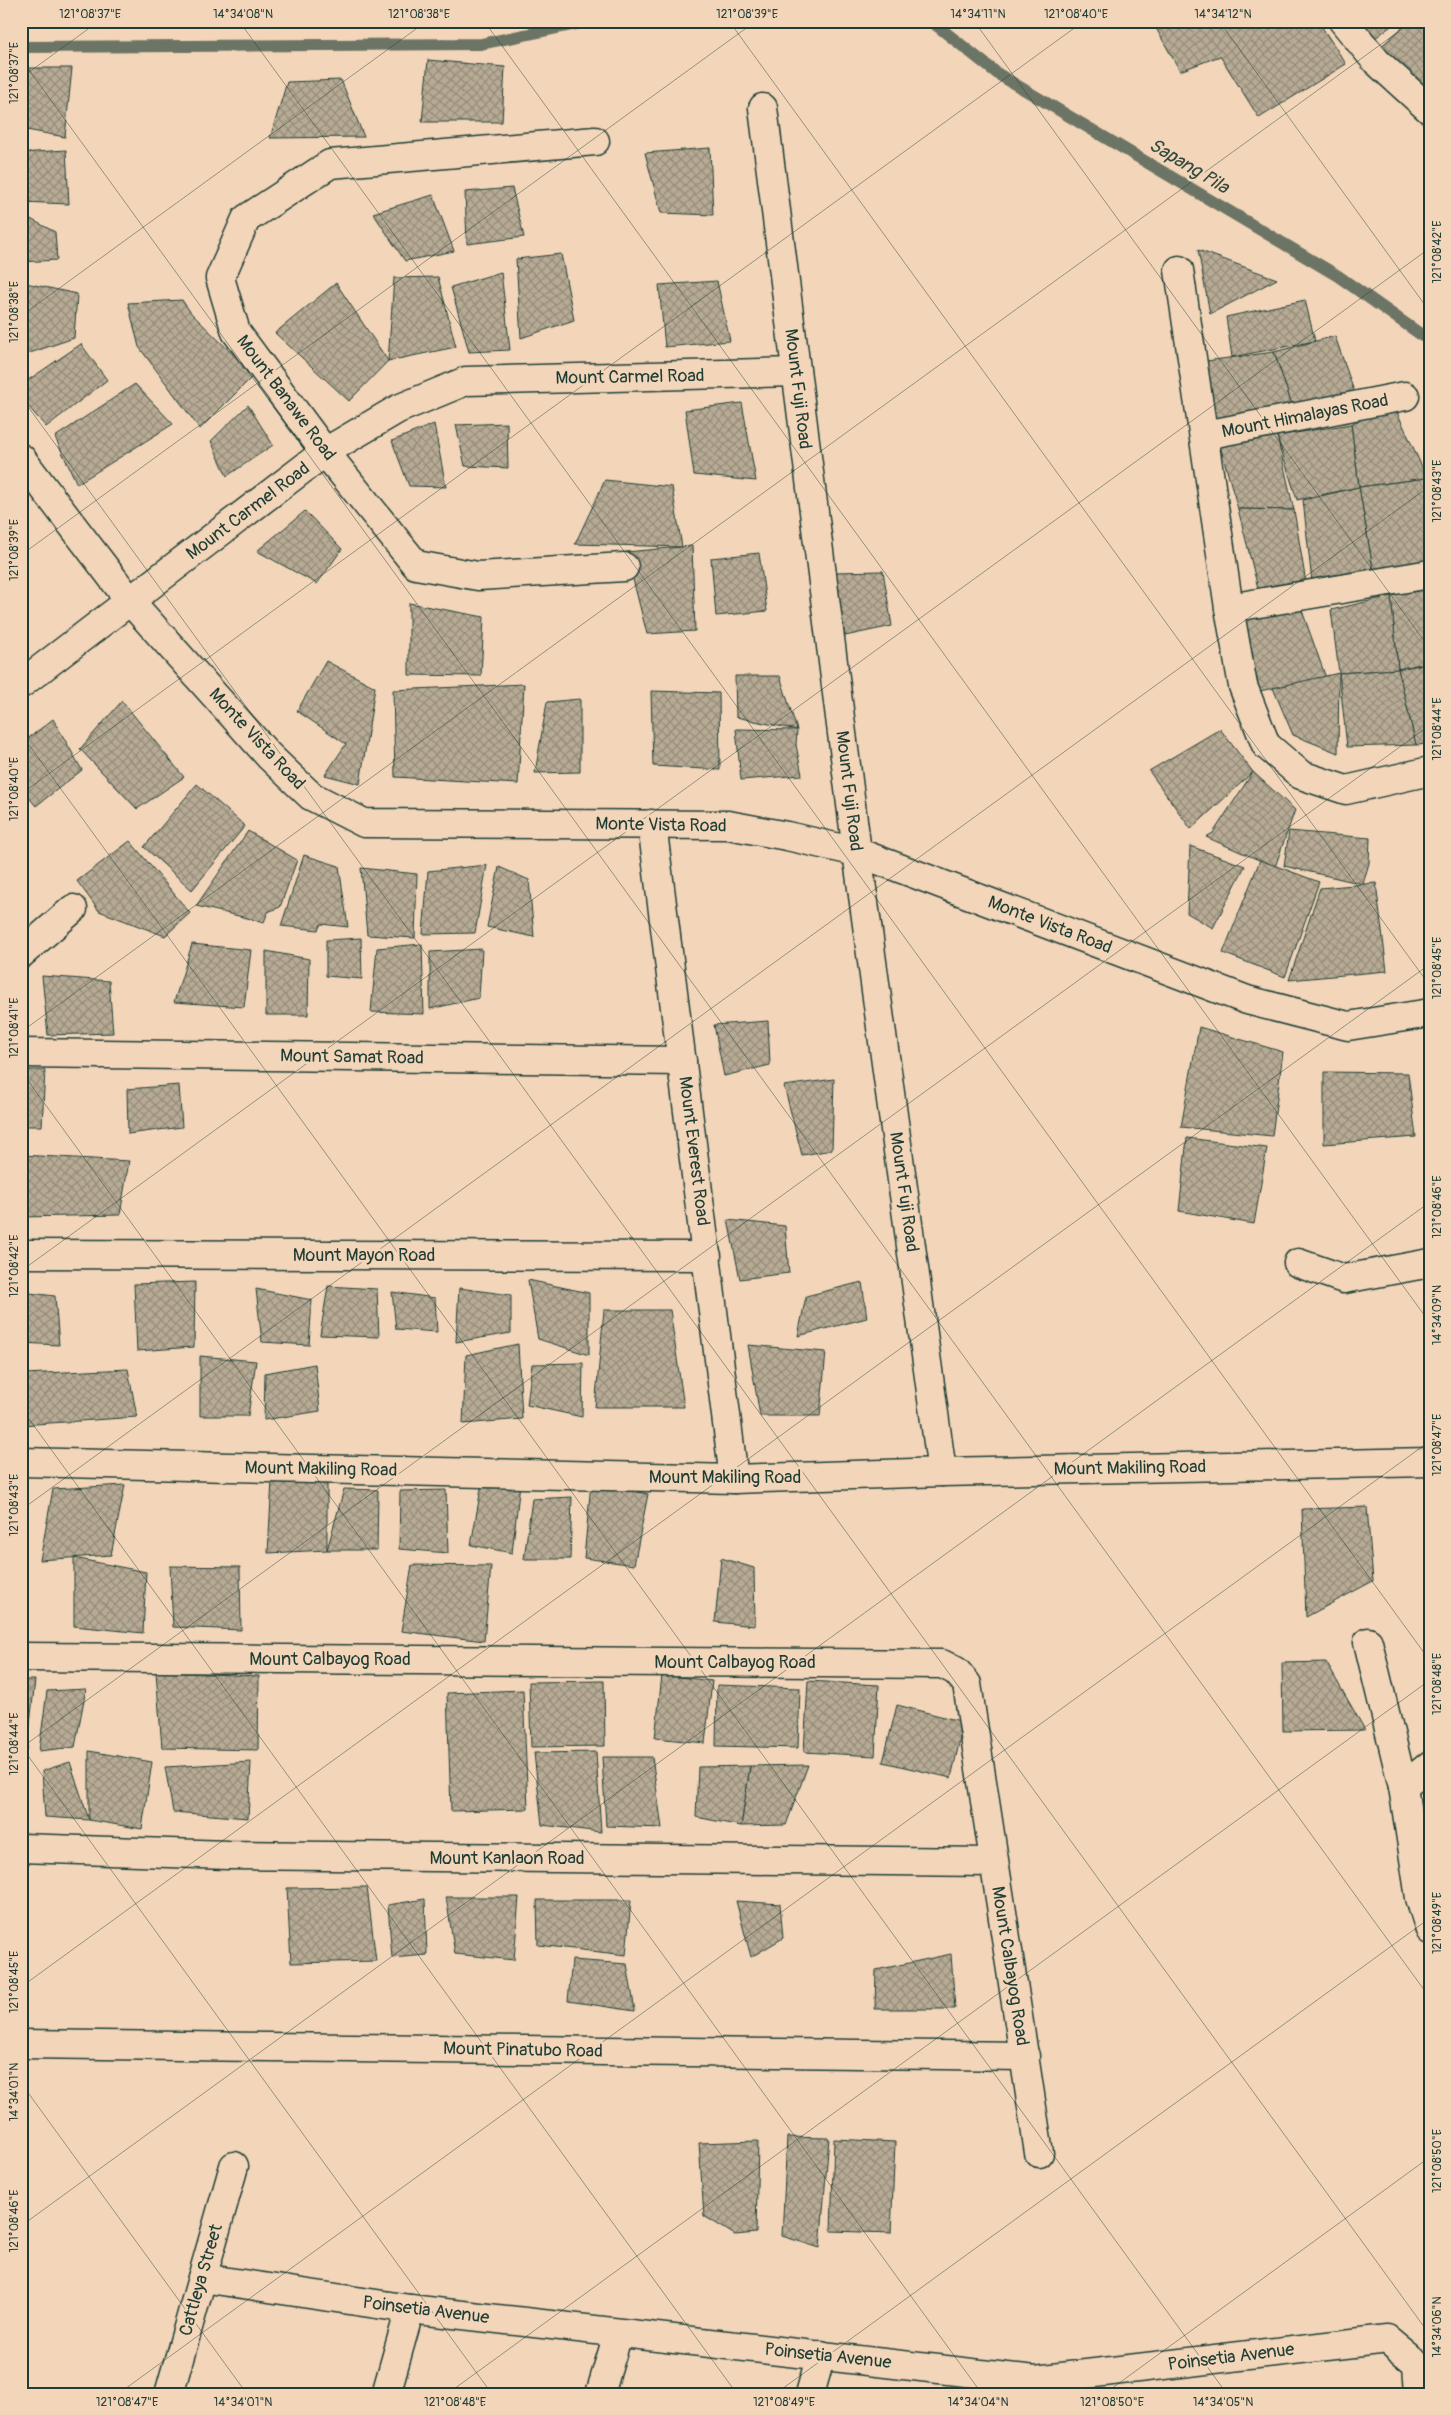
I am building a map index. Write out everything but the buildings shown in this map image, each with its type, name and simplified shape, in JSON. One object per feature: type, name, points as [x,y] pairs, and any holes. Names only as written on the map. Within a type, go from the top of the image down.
[{"type":"street","points":[[1343,21],[1376,60],[1430,110]]},
{"type":"street","name":"Mount Fuji Road","points":[[763,108],[856,852],[942,1472]]},
{"type":"street","name":"Mount Banawe Road","points":[[595,141],[330,164],[246,219],[220,278],[236,332],[325,452],[416,565],[478,576],[624,567]]},
{"type":"street","name":"Mount Himalayas Road","points":[[1179,270],[1205,435],[1229,608],[1243,686],[1266,745],[1301,775],[1346,790],[1430,771]]},
{"type":"street","name":"Mount Carmel Road","points":[[21,684],[325,452],[398,409],[466,381],[796,372]]},
{"type":"street","name":"Mount Himalayas Road","points":[[1205,435],[1405,396]]},
{"type":"street","name":"Monte Vista Road","points":[[21,458],[130,600],[269,756],[311,796],[364,823],[728,825],[856,852],[1247,1000],[1348,1026],[1430,1013]]},
{"type":"street","points":[[1229,608],[1430,574]]},
{"type":"street","name":"Mount Everest Road","points":[[652,824],[734,1479]]},
{"type":"street","points":[[21,954],[73,909]]},
{"type":"street","name":"Mount Samat Road","points":[[21,1053],[682,1061]]},
{"type":"street","name":"Mount Mayon Road","points":[[21,1254],[707,1256]]},
{"type":"street","points":[[1298,1263],[1344,1279],[1430,1263]]},
{"type":"street","name":"Mount Makiling Road","points":[[21,1462],[734,1479],[942,1472],[1430,1462]]},
{"type":"street","points":[[1368,1642],[1403,1787],[1420,1898],[1430,1930]]},
{"type":"street","name":"Mount Calbayog Road","points":[[21,1657],[942,1664],[956,1671],[967,1684],[1039,2153]]},
{"type":"street","points":[[1403,1787],[1430,1764]]},
{"type":"street","name":"Mount Kanlaon Road","points":[[21,1848],[228,1855],[993,1862]]},
{"type":"street","name":"Mount Pinatubo Road","points":[[21,2044],[1025,2056]]},
{"type":"street","name":"Cattleya Street","points":[[169,2394],[234,2166]]},
{"type":"street","name":"Poinsetia Avenue","points":[[202,2278],[410,2309],[618,2334],[821,2355],[1036,2387],[1387,2339],[1417,2364],[1419,2394]]},
{"type":"street","points":[[386,2394],[410,2309]]},
{"type":"street","points":[[600,2394],[618,2334]]},
{"type":"street","points":[[810,2394],[821,2355]]},
{"type":"waterway","name":"Sapang Pila","points":[[21,47],[481,44],[591,21]]},
{"type":"waterway","name":"Sapang Pila","points":[[931,21],[998,74],[1338,276],[1430,341]]}]
